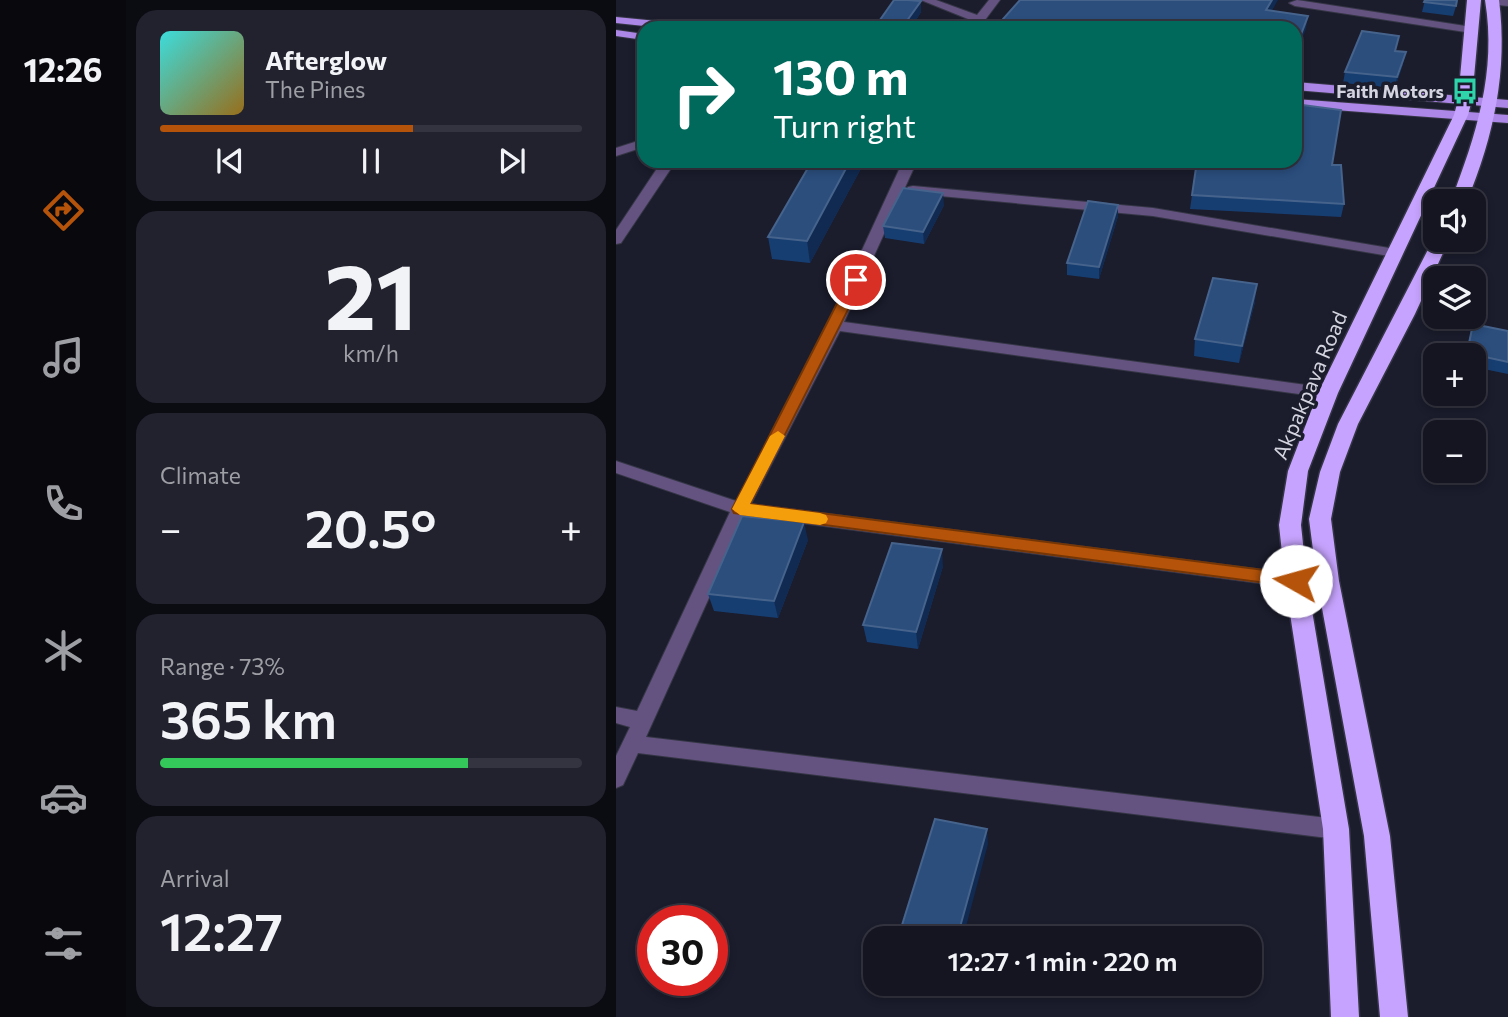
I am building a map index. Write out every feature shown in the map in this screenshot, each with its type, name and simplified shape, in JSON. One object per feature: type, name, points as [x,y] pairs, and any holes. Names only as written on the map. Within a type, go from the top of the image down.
[{"type":"highway","name":"Akpakpava Road","points":[[1345,1017],[1336,829],[1296,581],[1290,525],[1298,471],[1328,393],[1463,107],[1472,30],[1486,1]]},
{"type":"highway","points":[[1464,189],[1485,133],[1488,110],[1497,26],[1486,1]]},
{"type":"highway","points":[[1394,1017],[1377,836],[1328,581],[1320,519],[1330,472],[1348,424],[1435,252]]},
{"type":"main road","points":[[616,20],[637,22]]},
{"type":"main road","points":[[616,33],[637,36]]},
{"type":"main road","points":[[1302,87],[1488,110],[1508,119]]},
{"type":"main road","points":[[1302,103],[1463,107]]},
{"type":"main road","points":[[1488,110],[1508,104]]},
{"type":"street","points":[[926,0],[970,21]]},
{"type":"street","points":[[978,21],[995,0]]},
{"type":"street","points":[[1486,1],[1508,4]]},
{"type":"street","points":[[1295,3],[1472,30]]},
{"type":"street","points":[[616,152],[637,145]]},
{"type":"street","points":[[616,240],[664,168]]},
{"type":"street","points":[[616,779],[740,509],[835,326],[908,168]]},
{"type":"street","points":[[898,189],[1153,212],[1395,253]]},
{"type":"street","points":[[835,326],[1328,393]]},
{"type":"street","points":[[616,467],[740,509],[1296,581]]},
{"type":"street","points":[[616,715],[644,722]]},
{"type":"street","points":[[634,744],[1336,829]]},
{"type":"building","points":[[894,0],[921,1],[907,21],[880,20]]},
{"type":"building","points":[[1020,0],[1272,0],[1266,10],[1308,16],[1302,32],[1302,21],[1001,21]]},
{"type":"building","points":[[1457,0],[1456,6],[1424,2]]},
{"type":"building","points":[[1362,31],[1399,36],[1395,51],[1406,52],[1397,77],[1345,72]]},
{"type":"building","points":[[1302,105],[1341,110],[1332,165],[1341,165],[1344,204],[1192,195],[1196,168],[1302,168]]},
{"type":"building","points":[[808,168],[846,168],[807,241],[768,237]]},
{"type":"building","points":[[903,188],[943,193],[923,232],[883,226]]},
{"type":"building","points":[[1088,201],[1118,205],[1099,267],[1067,263]]},
{"type":"building","points":[[1213,278],[1257,284],[1242,346],[1195,339]]},
{"type":"building","points":[[1486,327],[1508,331],[1508,362],[1486,357],[1486,343],[1469,343],[1472,329],[1486,329]]},
{"type":"building","points":[[742,516],[804,522],[774,601],[708,594]]},
{"type":"building","points":[[892,543],[942,549],[916,632],[863,625]]},
{"type":"building","points":[[935,819],[987,829],[960,926],[902,926]]},
{"type":"slow traffic","points":[[778,436],[740,509],[820,519]]},
{"type":"place","name":"Faith Motors","points":[[1465,91]]},
{"type":"route","points":[[856,280],[740,509],[1296,581]]}]
